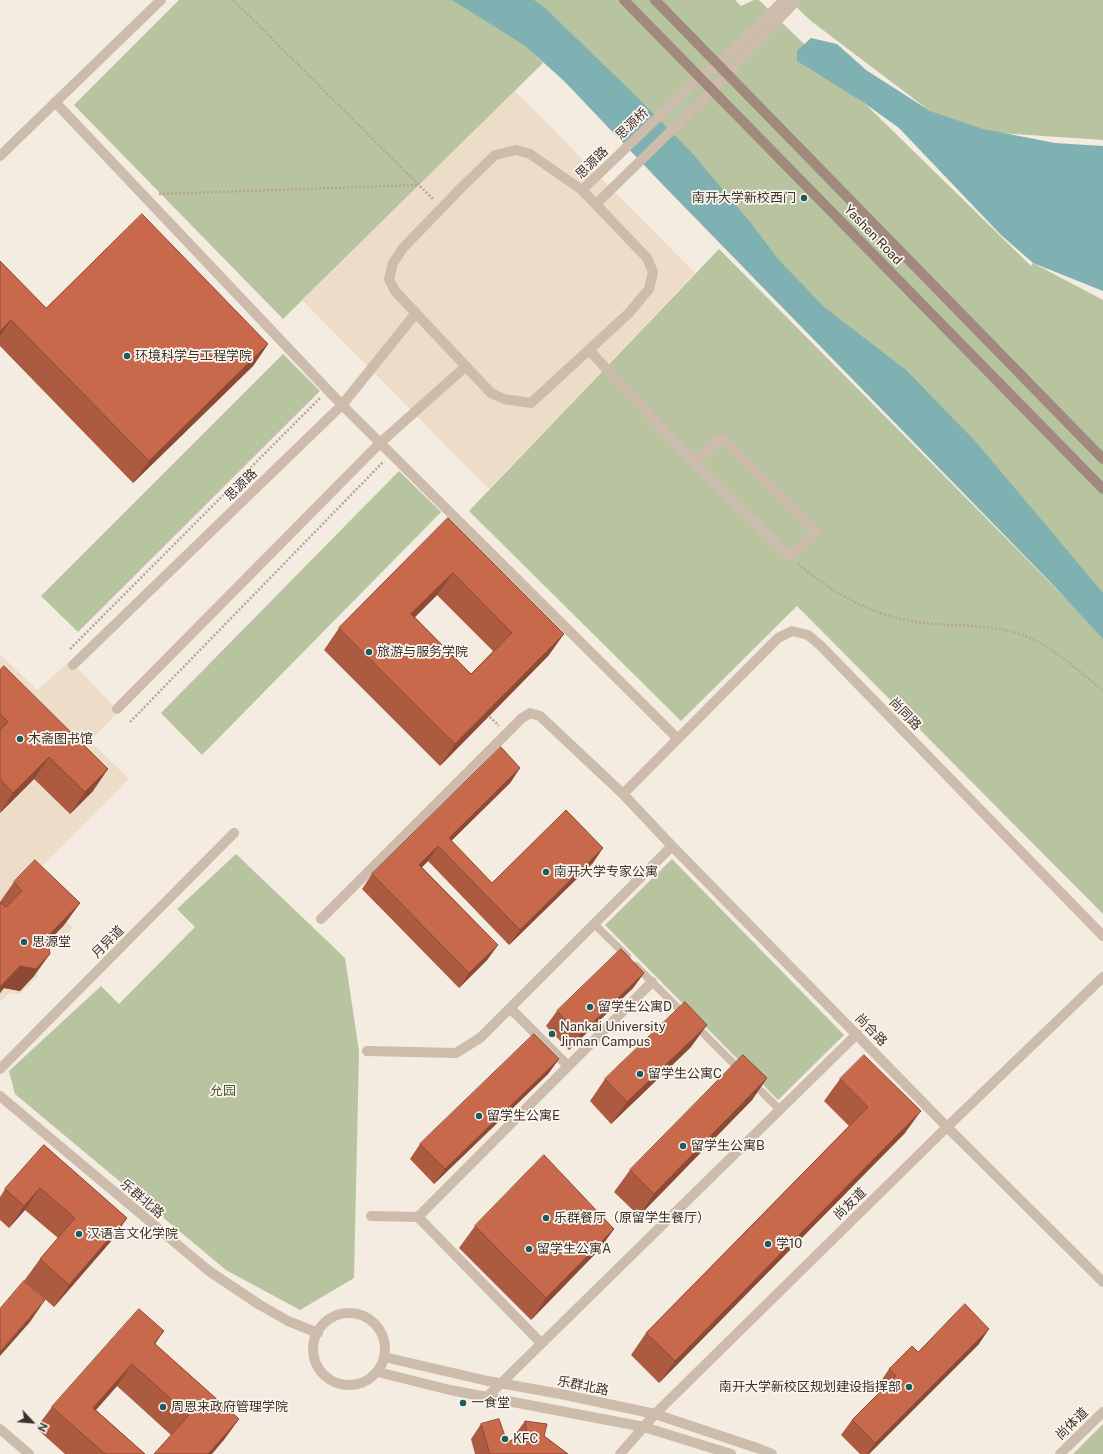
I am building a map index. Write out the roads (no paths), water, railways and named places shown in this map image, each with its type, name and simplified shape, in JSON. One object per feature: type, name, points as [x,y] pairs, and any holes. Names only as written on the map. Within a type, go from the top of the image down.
[{"type":"main road","name":"Yashen Road","points":[[624,0],[1103,489]]},
{"type":"main road","name":"Yashen Road","points":[[655,0],[1103,458]]},
{"type":"street","points":[[0,156],[160,0]]},
{"type":"street","name":"思源桥","points":[[620,153],[700,78],[719,64],[784,0]]},
{"type":"street","points":[[596,204],[713,90],[727,73],[797,0]]},
{"type":"street","points":[[55,102],[342,405],[678,739]]},
{"type":"street","points":[[516,150],[530,154],[582,190],[647,258],[653,272],[649,289],[629,314],[531,403],[504,399],[491,393],[395,291],[389,278],[393,263],[403,248],[495,155],[516,150]]},
{"type":"street","name":"思源路","points":[[582,190],[620,153]]},
{"type":"street","name":"思源路","points":[[73,665],[342,405],[416,313]]},
{"type":"street","points":[[589,350],[694,463],[790,558],[816,532],[721,438],[694,463]]},
{"type":"street","points":[[117,709],[380,443],[466,366]]},
{"type":"street","name":"尚同路","points":[[624,794],[778,638],[792,631],[808,635],[826,651],[1103,936]]},
{"type":"street","name":"尚合路","points":[[321,919],[522,718],[530,713],[540,716],[624,794],[672,846],[947,1127],[1103,1282]]},
{"type":"street","name":"月异道","points":[[0,1069],[234,833]]},
{"type":"street","points":[[367,1052],[456,1053],[480,1038],[672,846]]},
{"type":"street","name":"尚友道","points":[[620,1454],[655,1414],[947,1127],[1103,977]]},
{"type":"street","points":[[418,1217],[652,982]]},
{"type":"street","points":[[510,1008],[568,1066]]},
{"type":"street","points":[[487,1397],[857,1034]]},
{"type":"street","name":"乐群北路","points":[[0,1096],[209,1271],[288,1321],[318,1333]]},
{"type":"street","points":[[370,1216],[418,1217],[541,1343]]},
{"type":"street","points":[[351,1314],[361,1315],[370,1320],[383,1336],[385,1346],[384,1356],[378,1372],[369,1379],[354,1385],[337,1383],[328,1378],[321,1371],[315,1357],[314,1342],[324,1325],[336,1316],[351,1314]]},
{"type":"street","name":"乐群北路","points":[[384,1356],[500,1383],[655,1414],[772,1454]]},
{"type":"street","points":[[378,1372],[450,1390],[644,1427],[731,1454]]},
{"type":"street","name":"尚体道","points":[[1060,1454],[1103,1412]]},
{"type":"street","points":[[0,1429],[29,1454]]},
{"type":"lane","points":[[594,924],[780,1110]]},
{"type":"water","points":[[452,0],[534,0],[546,9],[634,94],[693,154],[751,223],[778,259],[824,307],[906,370],[976,442],[1103,593],[1103,639],[1056,588],[665,187],[564,81],[524,45]]},
{"type":"water","points":[[811,38],[837,44],[866,70],[930,111],[983,129],[1055,143],[1103,146],[1103,291],[1033,263],[1001,235],[899,128],[863,102],[797,61],[797,51]]},
{"type":"place","name":"南开大学新校西门","points":[[804,198]]},
{"type":"place","name":"环境科学与工程学院","points":[[127,356]]},
{"type":"place","name":"旅游与服务学院","points":[[369,652]]},
{"type":"place","name":"木斋图书馆","points":[[20,739]]},
{"type":"place","name":"南开大学专家公寓","points":[[546,872]]},
{"type":"place","name":"思源堂","points":[[24,942]]},
{"type":"place","name":"留学生公寓D","points":[[590,1007]]},
{"type":"place","name":"Nankai University Jinnan Campus","points":[[552,1034]]},
{"type":"place","name":"留学生公寓C","points":[[640,1074]]},
{"type":"place","name":"留学生公寓E","points":[[479,1116]]},
{"type":"place","name":"留学生公寓B","points":[[683,1146]]},
{"type":"place","name":"乐群餐厅（原留学生餐厅）","points":[[546,1218]]},
{"type":"place","name":"汉语言文化学院","points":[[79,1234]]},
{"type":"place","name":"学10","points":[[768,1244]]},
{"type":"place","name":"留学生公寓A","points":[[529,1249]]},
{"type":"place","name":"南开大学新校区规划建设指挥部","points":[[909,1387]]},
{"type":"place","name":"一食堂","points":[[463,1403]]},
{"type":"place","name":"周恩来政府管理学院","points":[[163,1407]]},
{"type":"place","name":"KFC","points":[[505,1439]]},
{"type":"park label","name":"允园","points":[[223,1091]]}]
